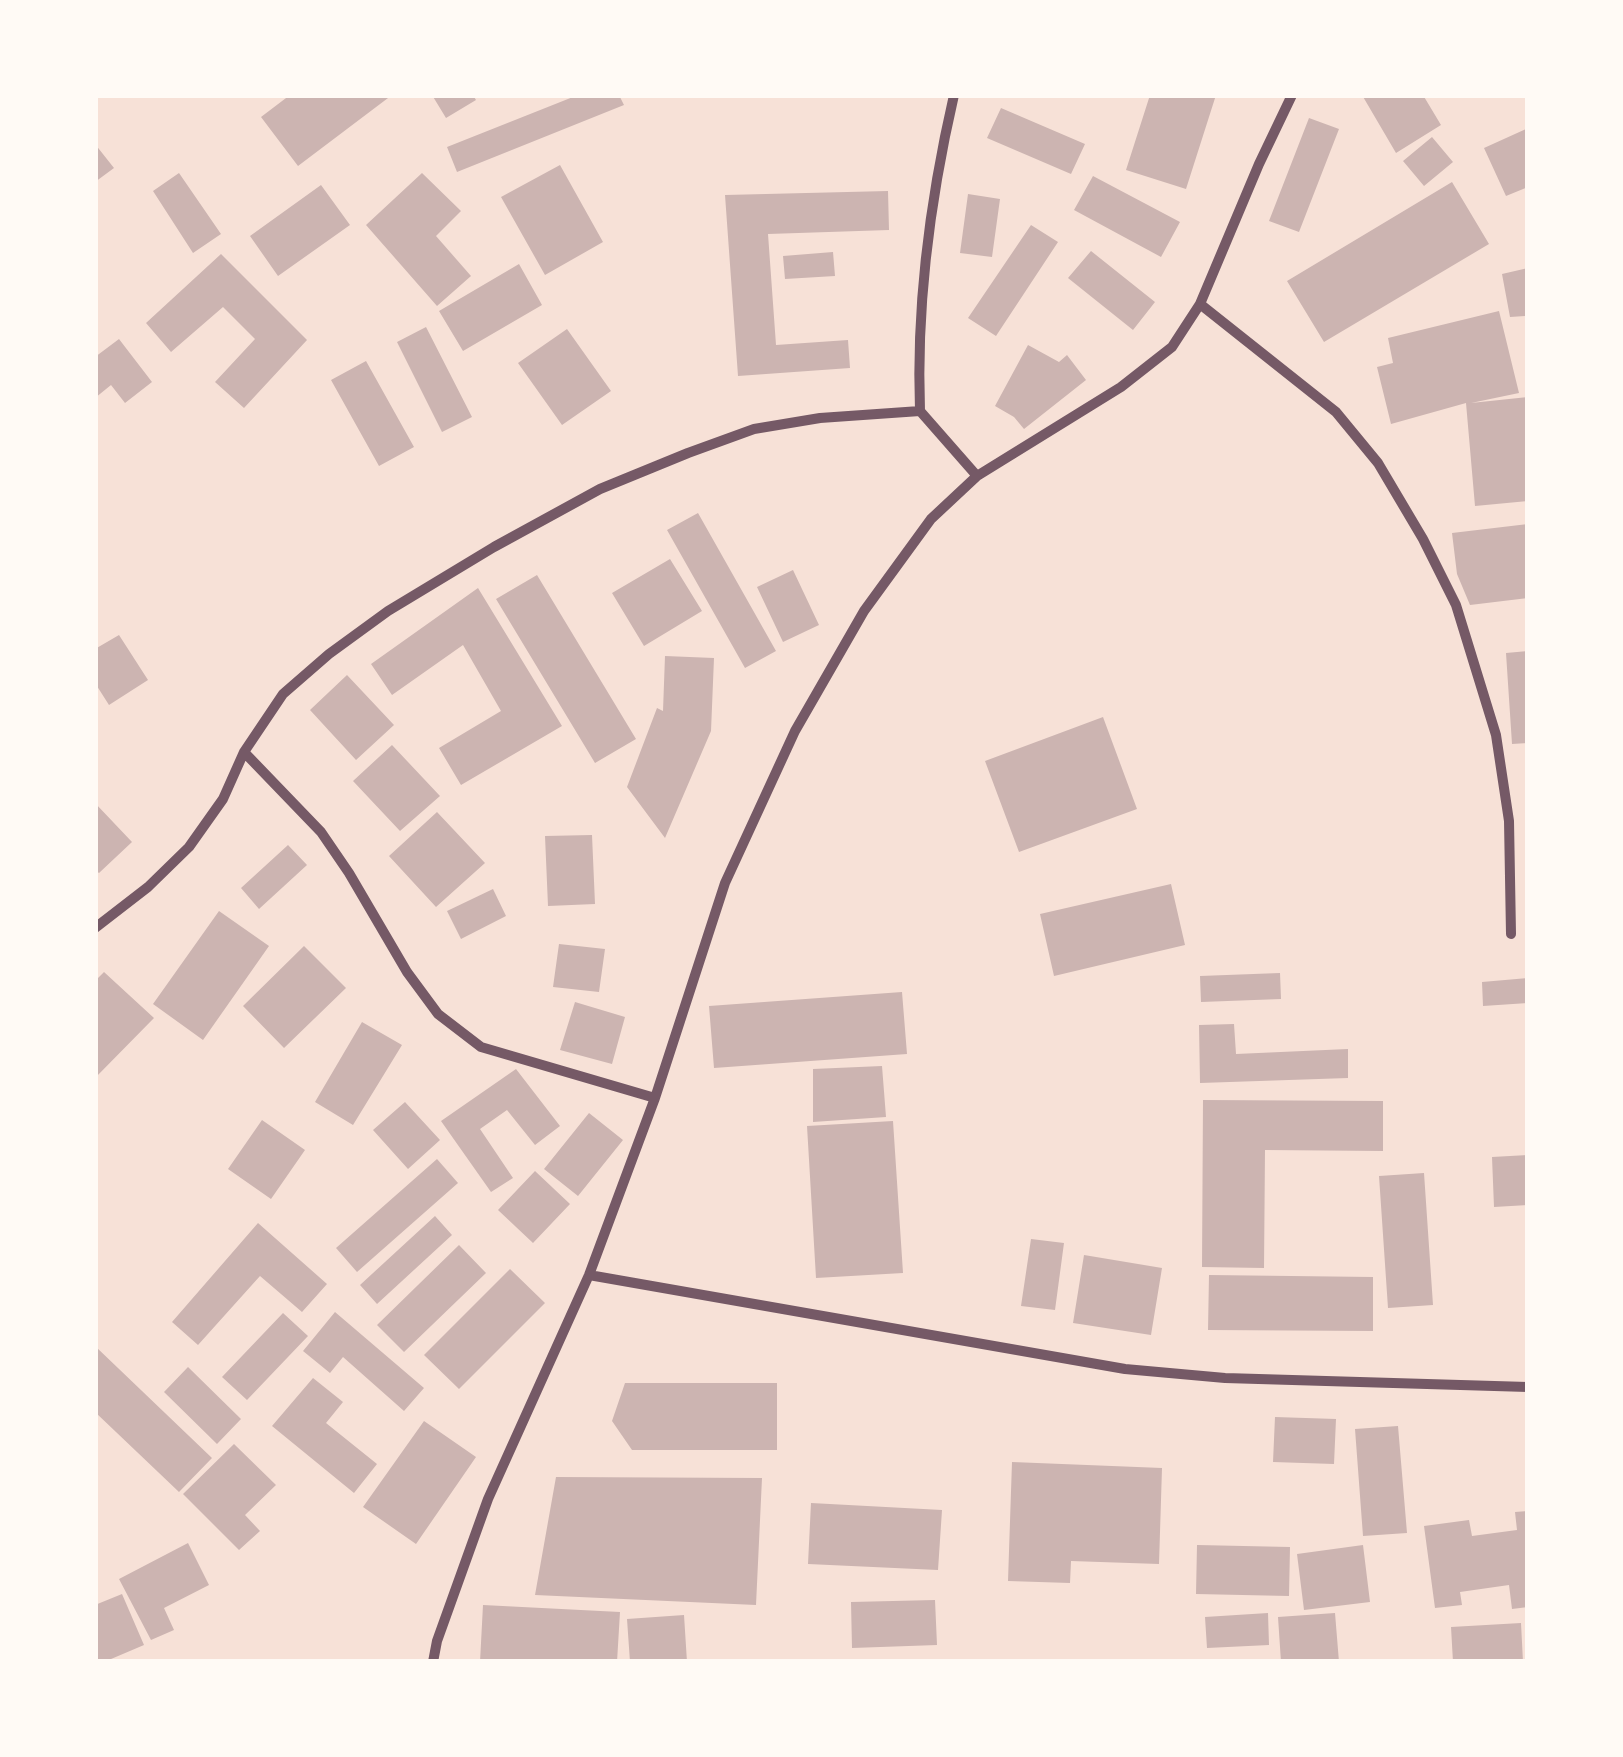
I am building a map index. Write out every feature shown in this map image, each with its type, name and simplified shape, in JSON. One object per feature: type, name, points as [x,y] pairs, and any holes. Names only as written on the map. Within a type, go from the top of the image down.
[{"type":"street","points":[[954,95],[936,172],[922,286],[920,411],[977,476]]},
{"type":"street","points":[[434,1662],[437,1641],[488,1499],[589,1275],[655,1098],[725,882],[795,731],[864,610],[931,519],[977,476],[1121,386],[1172,347],[1200,304],[1258,164],[1292,95]]},
{"type":"street","points":[[1200,304],[1336,412],[1378,462],[1448,588],[1496,735],[1509,820],[1511,934]]},
{"type":"street","points":[[95,928],[148,888],[189,847],[224,799],[244,752],[283,694],[388,610],[600,489],[754,429],[820,418],[920,411]]},
{"type":"street","points":[[244,752],[321,832],[349,872],[406,972],[438,1014],[482,1047],[655,1098]]},
{"type":"street","points":[[589,1275],[1125,1368],[1224,1378],[1528,1387]]},
{"type":"building","points":[[290,95],[392,95],[298,166],[261,117]]},
{"type":"building","points":[[432,95],[473,95],[476,100],[446,118]]},
{"type":"building","points":[[578,95],[619,95],[624,105],[457,172],[447,147]]},
{"type":"building","points":[[1150,95],[1216,95],[1186,189],[1126,170]]},
{"type":"building","points":[[1362,95],[1423,95],[1441,125],[1396,153]]},
{"type":"building","points":[[1001,108],[1085,144],[1071,174],[987,138]]},
{"type":"building","points":[[1309,118],[1339,129],[1299,232],[1269,221]]},
{"type":"building","points":[[1526,129],[1528,187],[1506,196],[1484,148]]},
{"type":"building","points":[[1432,137],[1453,162],[1424,186],[1403,161]]},
{"type":"building","points":[[95,144],[114,168],[95,182]]},
{"type":"building","points":[[560,165],[603,242],[545,275],[501,197]]},
{"type":"building","points":[[179,173],[221,234],[193,253],[153,191]]},
{"type":"building","points":[[422,173],[461,211],[436,236],[471,276],[437,306],[366,225]]},
{"type":"building","points":[[1093,176],[1180,222],[1161,257],[1074,210]]},
{"type":"building","points":[[1452,182],[1489,244],[1324,342],[1287,281]]},
{"type":"building","points":[[321,185],[350,225],[278,276],[250,236]]},
{"type":"building","points":[[888,191],[889,230],[768,234],[776,345],[848,340],[850,368],[738,376],[725,195]]},
{"type":"building","points":[[968,194],[1000,199],[992,257],[960,253]]},
{"type":"building","points":[[1031,225],[1058,242],[996,336],[968,318]]},
{"type":"building","points":[[1091,251],[1155,302],[1133,330],[1068,278]]},
{"type":"building","points":[[833,252],[835,276],[785,279],[783,256]]},
{"type":"building","points":[[221,254],[307,340],[244,408],[215,382],[255,339],[223,307],[171,352],[146,323]]},
{"type":"building","points":[[519,264],[542,305],[463,351],[439,311]]},
{"type":"building","points":[[1528,268],[1528,323],[1525,316],[1510,317],[1502,274]]},
{"type":"building","points":[[1499,311],[1519,393],[1471,403],[1528,397],[1528,501],[1475,506],[1466,403],[1391,424],[1377,367],[1393,363],[1388,338]]},
{"type":"building","points":[[426,327],[472,417],[442,432],[397,342]]},
{"type":"building","points":[[567,329],[611,391],[562,425],[518,363]]},
{"type":"building","points":[[119,339],[152,382],[125,403],[111,385],[95,398],[95,357]]},
{"type":"building","points":[[1028,345],[1059,362],[1067,355],[1086,380],[1024,429],[1014,417],[995,406]]},
{"type":"building","points":[[366,361],[414,447],[379,466],[331,380]]},
{"type":"building","points":[[698,513],[776,651],[745,668],[667,530]]},
{"type":"building","points":[[1528,524],[1528,598],[1470,605],[1457,574],[1452,533]]},
{"type":"building","points":[[670,559],[702,611],[644,646],[612,593]]},
{"type":"building","points":[[793,570],[819,625],[783,642],[757,587]]},
{"type":"building","points":[[537,575],[636,739],[595,763],[496,599]]},
{"type":"building","points":[[478,588],[562,726],[461,785],[439,748],[501,711],[463,645],[392,695],[371,664]]},
{"type":"building","points":[[119,635],[148,680],[109,705],[95,683],[95,649]]},
{"type":"building","points":[[1528,651],[1528,743],[1512,744],[1506,653]]},
{"type":"building","points":[[665,656],[714,658],[711,731],[665,838],[627,787],[657,708],[663,711]]},
{"type":"building","points":[[347,675],[394,725],[356,760],[310,710]]},
{"type":"building","points":[[1103,717],[1137,809],[1019,852],[985,761]]},
{"type":"building","points":[[392,745],[440,796],[400,831],[353,781]]},
{"type":"building","points":[[95,803],[132,842],[99,873],[95,870]]},
{"type":"building","points":[[437,812],[485,863],[436,907],[389,856]]},
{"type":"building","points":[[592,835],[595,904],[548,906],[545,836]]},
{"type":"building","points":[[288,845],[307,865],[259,909],[241,888]]},
{"type":"building","points":[[1171,884],[1185,945],[1054,976],[1040,914]]},
{"type":"building","points":[[493,889],[506,916],[461,939],[447,911]]},
{"type":"building","points":[[219,911],[269,946],[203,1040],[153,1004]]},
{"type":"building","points":[[559,944],[605,949],[599,992],[553,987]]},
{"type":"building","points":[[304,946],[346,988],[284,1048],[243,1006]]},
{"type":"building","points":[[104,972],[154,1018],[95,1078],[95,981]]},
{"type":"building","points":[[1280,973],[1281,999],[1201,1002],[1200,976]]},
{"type":"building","points":[[1528,978],[1528,1003],[1483,1006],[1482,982]]},
{"type":"building","points":[[902,992],[907,1054],[714,1068],[709,1006]]},
{"type":"building","points":[[575,1002],[625,1017],[612,1064],[560,1050]]},
{"type":"building","points":[[362,1022],[402,1045],[353,1125],[315,1102]]},
{"type":"building","points":[[1234,1024],[1236,1054],[1348,1049],[1348,1078],[1200,1083],[1199,1025]]},
{"type":"building","points":[[882,1066],[886,1117],[813,1122],[813,1069]]},
{"type":"building","points":[[516,1069],[560,1126],[535,1145],[507,1110],[480,1129],[513,1178],[491,1192],[441,1121]]},
{"type":"building","points":[[1203,1100],[1383,1101],[1383,1151],[1265,1150],[1264,1268],[1202,1267]]},
{"type":"building","points":[[405,1102],[440,1140],[408,1169],[373,1130]]},
{"type":"building","points":[[589,1113],[623,1140],[578,1196],[544,1169]]},
{"type":"building","points":[[262,1120],[305,1150],[271,1199],[228,1169]]},
{"type":"building","points":[[893,1121],[903,1273],[816,1278],[807,1126]]},
{"type":"building","points":[[1528,1155],[1528,1205],[1494,1207],[1492,1157]]},
{"type":"building","points":[[437,1159],[458,1183],[357,1272],[336,1248]]},
{"type":"building","points":[[535,1171],[570,1204],[533,1243],[498,1210]]},
{"type":"building","points":[[1424,1173],[1433,1305],[1388,1308],[1379,1176]]},
{"type":"building","points":[[435,1216],[452,1235],[377,1304],[360,1285]]},
{"type":"building","points":[[258,1223],[327,1284],[302,1312],[260,1276],[198,1345],[172,1322]]},
{"type":"building","points":[[1031,1239],[1064,1243],[1055,1310],[1021,1306]]},
{"type":"building","points":[[459,1245],[486,1273],[404,1352],[377,1325]]},
{"type":"building","points":[[1084,1255],[1162,1268],[1151,1335],[1073,1323]]},
{"type":"building","points":[[510,1269],[545,1303],[459,1389],[424,1355]]},
{"type":"building","points":[[1209,1275],[1373,1277],[1373,1331],[1208,1330]]},
{"type":"building","points":[[335,1312],[424,1388],[404,1411],[343,1357],[330,1373],[303,1351]]},
{"type":"building","points":[[283,1313],[308,1336],[247,1400],[222,1377]]},
{"type":"building","points":[[95,1346],[212,1458],[179,1492],[95,1412]]},
{"type":"building","points":[[188,1367],[241,1419],[217,1444],[164,1392]]},
{"type":"building","points":[[313,1378],[343,1402],[326,1423],[377,1464],[354,1493],[272,1426]]},
{"type":"building","points":[[625,1383],[777,1383],[777,1450],[632,1450],[612,1421]]},
{"type":"building","points":[[1275,1417],[1336,1419],[1334,1464],[1273,1462]]},
{"type":"building","points":[[424,1421],[476,1457],[416,1544],[363,1507]]},
{"type":"building","points":[[1398,1426],[1407,1533],[1363,1536],[1355,1429]]},
{"type":"building","points":[[234,1444],[276,1485],[245,1515],[260,1531],[239,1550],[183,1494]]},
{"type":"building","points":[[1012,1462],[1162,1468],[1159,1564],[1071,1561],[1070,1583],[1008,1581]]},
{"type":"building","points":[[556,1477],[762,1478],[756,1605],[535,1595]]},
{"type":"building","points":[[811,1503],[942,1510],[938,1570],[808,1564]]},
{"type":"building","points":[[1528,1511],[1528,1607],[1512,1609],[1509,1585],[1460,1592],[1462,1605],[1435,1608],[1424,1526],[1469,1520],[1472,1536],[1517,1530],[1515,1512]]},
{"type":"building","points":[[188,1543],[209,1585],[164,1608],[174,1630],[151,1640],[119,1579]]},
{"type":"building","points":[[1197,1545],[1290,1547],[1289,1596],[1196,1594]]},
{"type":"building","points":[[1363,1545],[1370,1602],[1304,1610],[1297,1554]]},
{"type":"building","points":[[122,1594],[144,1645],[95,1662],[95,1605]]},
{"type":"building","points":[[935,1600],[937,1645],[852,1648],[851,1602]]},
{"type":"building","points":[[483,1605],[620,1612],[617,1662],[480,1662]]},
{"type":"building","points":[[1268,1613],[1269,1645],[1207,1648],[1205,1617]]},
{"type":"building","points":[[1335,1613],[1339,1662],[1281,1662],[1278,1617]]},
{"type":"building","points":[[684,1615],[687,1662],[630,1662],[627,1619]]},
{"type":"building","points":[[1521,1623],[1523,1662],[1453,1662],[1451,1627]]}]
